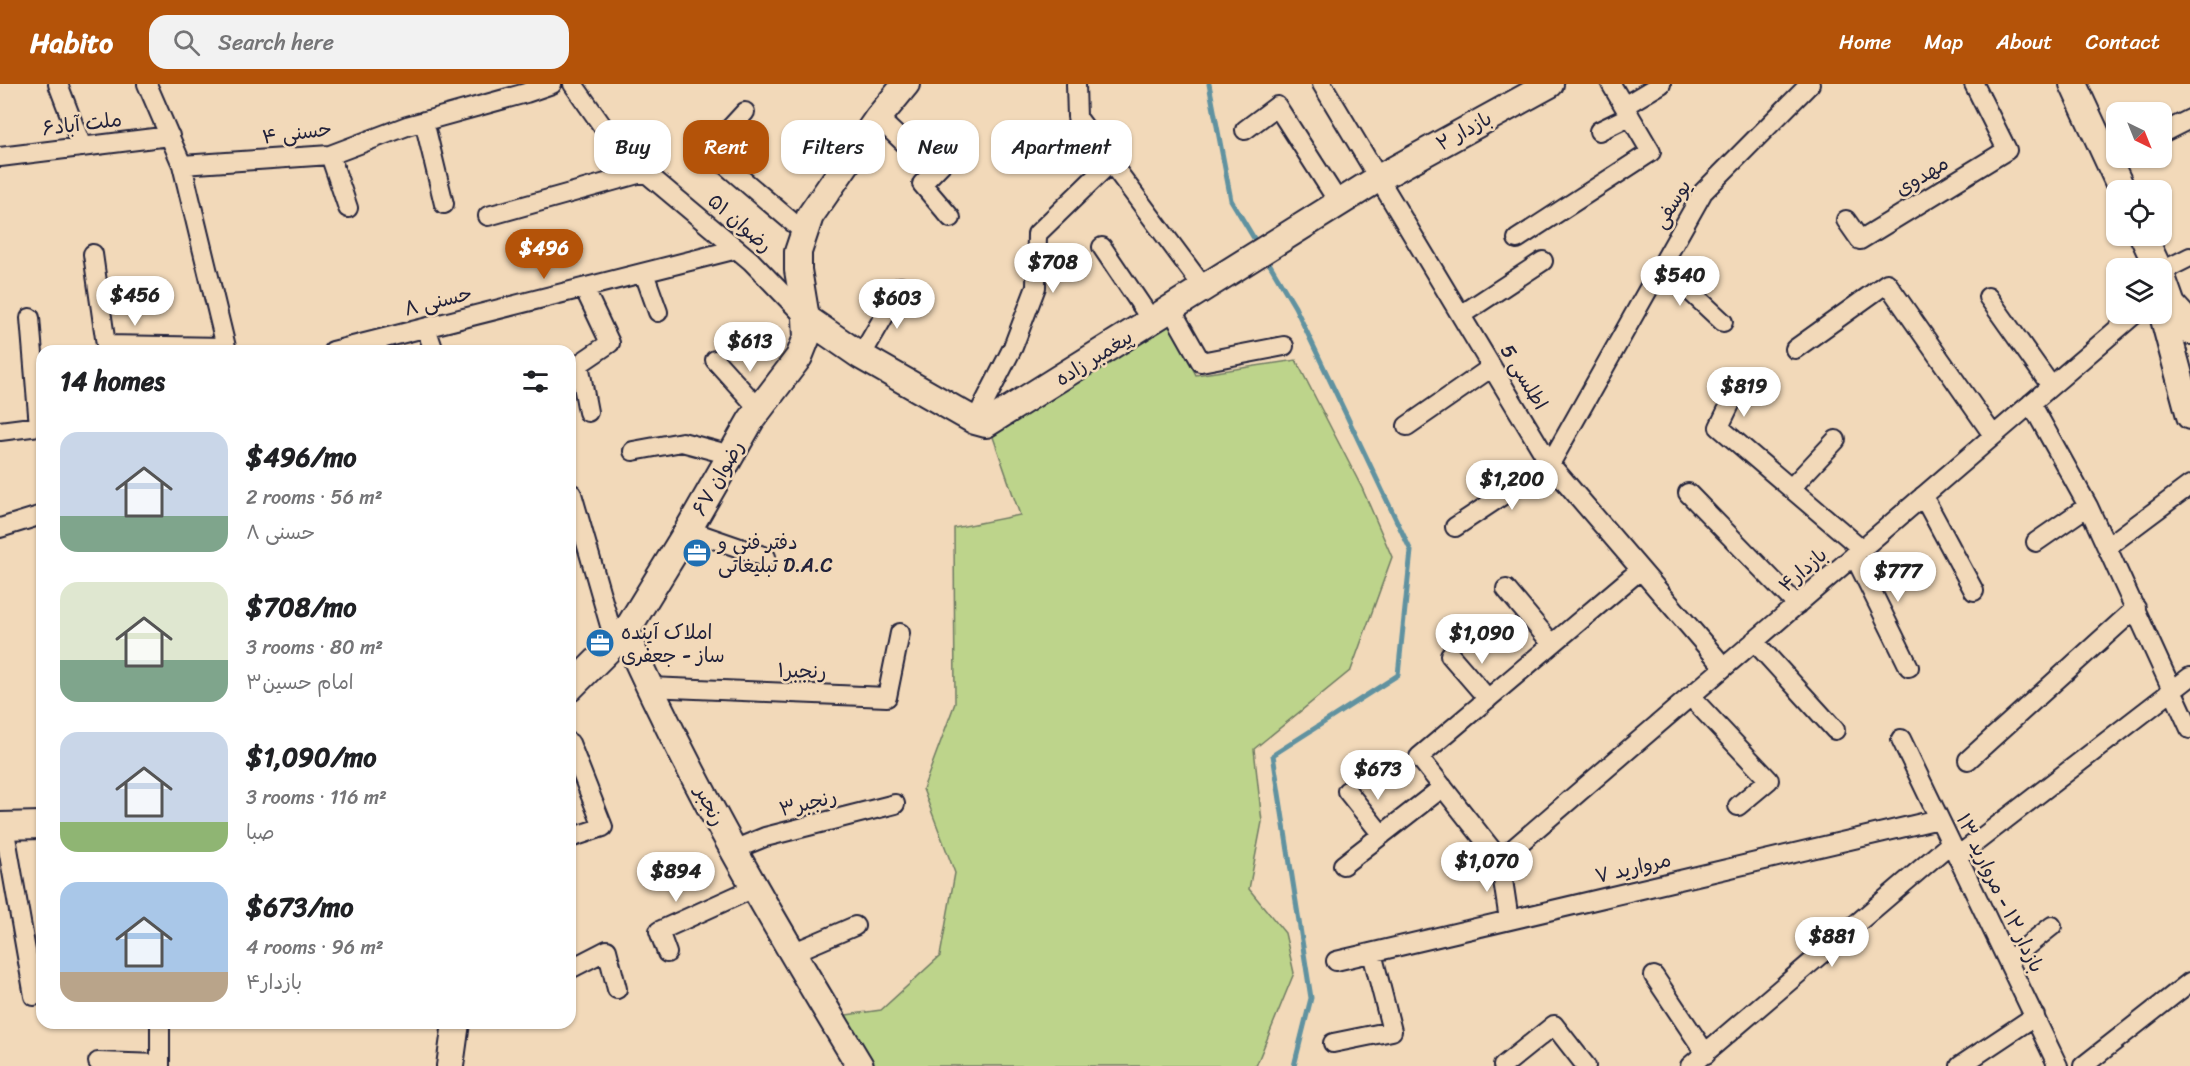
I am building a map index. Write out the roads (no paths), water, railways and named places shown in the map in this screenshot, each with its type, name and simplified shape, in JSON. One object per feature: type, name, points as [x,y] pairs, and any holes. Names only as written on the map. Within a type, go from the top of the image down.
[{"type":"street","points":[[58,84],[82,147]]},
{"type":"street","points":[[147,84],[182,165],[225,345]]},
{"type":"street","name":"حسنی ۴","points":[[182,165],[330,155],[424,121],[552,84]]},
{"type":"street","name":"رضوان ۵۱","points":[[573,84],[599,120]]},
{"type":"street","name":"رضوان ۶۷","points":[[576,682],[620,638],[688,530],[759,409],[799,357],[807,337],[798,270],[798,252],[810,216],[878,118],[906,84]]},
{"type":"street","points":[[1076,84],[1077,117],[1079,120]]},
{"type":"street","name":"اطلسی 5","points":[[1322,84],[1550,464],[1724,667]]},
{"type":"street","name":"بازدار ۲","points":[[1378,178],[1550,84]]},
{"type":"street","points":[[1517,239],[1651,152],[1611,84]]},
{"type":"street","points":[[1599,131],[1661,84]]},
{"type":"street","name":"یوسفی","points":[[1550,464],[1703,192],[1810,84]]},
{"type":"street","name":"مهدوی","points":[[1846,220],[1860,240],[2007,150],[1974,84]]},
{"type":"street","points":[[2073,84],[2106,146]]},
{"type":"street","points":[[1245,130],[1277,106],[1339,203]]},
{"type":"street","points":[[745,112],[709,151],[804,232]]},
{"type":"street","points":[[878,118],[897,136]]},
{"type":"street","points":[[2172,128],[2190,119]]},
{"type":"street","points":[[424,121],[444,204]]},
{"type":"street","name":"ملت آباد۶","points":[[0,157],[170,136]]},
{"type":"street","points":[[330,155],[348,208]]},
{"type":"street","points":[[488,216],[638,174]]},
{"type":"street","name":"رضوان ۵۱","points":[[647,174],[737,249],[806,318]]},
{"type":"street","points":[[931,174],[922,184],[951,218]]},
{"type":"street","points":[[806,318],[861,356],[975,421],[1013,347],[1036,287],[1037,234],[1099,174]]},
{"type":"street","points":[[1120,174],[1204,288]]},
{"type":"street","name":"پیغمبر زاده","points":[[975,421],[986,424],[999,417],[1378,178]]},
{"type":"street","points":[[1102,247],[1201,362],[1284,346]]},
{"type":"street","name":"حسنی ۸","points":[[356,345],[737,249]]},
{"type":"street","points":[[93,254],[106,345]]},
{"type":"street","points":[[2172,274],[2190,257]]},
{"type":"street","points":[[1461,315],[1543,261]]},
{"type":"street","points":[[1662,265],[1723,322]]},
{"type":"street","points":[[644,273],[658,312]]},
{"type":"street","points":[[1795,349],[1887,283],[1994,435]]},
{"type":"street","points":[[861,356],[901,287]]},
{"type":"street","points":[[584,288],[610,343],[579,364],[588,412]]},
{"type":"street","points":[[1988,297],[2051,386]]},
{"type":"street","points":[[2172,299],[2190,331]]},
{"type":"street","points":[[30,318],[36,390]]},
{"type":"street","name":"بازدار۴","points":[[1500,860],[2123,324]]},
{"type":"street","points":[[2165,324],[2190,416]]},
{"type":"street","points":[[426,328],[432,345]]},
{"type":"street","points":[[715,360],[759,409]]},
{"type":"street","points":[[1407,426],[1492,367]]},
{"type":"street","points":[[1736,392],[1719,428],[1791,488],[1858,552],[1909,667]]},
{"type":"street","points":[[2031,403],[2088,506],[2190,729]]},
{"type":"street","points":[[0,431],[36,426]]},
{"type":"street","points":[[1791,488],[1836,440]]},
{"type":"street","points":[[633,451],[682,442],[731,455]]},
{"type":"street","points":[[1455,527],[1550,464]]},
{"type":"street","points":[[2107,547],[2190,485]]},
{"type":"street","points":[[1688,493],[1797,604]]},
{"type":"street","points":[[1923,496],[1974,591]]},
{"type":"street","points":[[576,506],[620,638]]},
{"type":"street","points":[[2036,542],[2088,506]]},
{"type":"street","points":[[0,528],[36,517]]},
{"type":"street","points":[[688,530],[766,557]]},
{"type":"street","points":[[1509,920],[1500,860],[1419,757],[1640,570]]},
{"type":"street","points":[[1506,589],[1552,644]]},
{"type":"street","points":[[1968,760],[2136,608]]},
{"type":"street","name":"رنجبر۱","points":[[649,687],[887,697],[900,633]]},
{"type":"street","name":"رنجبر","points":[[620,638],[649,687],[754,888],[860,1066]]},
{"type":"street","points":[[1754,641],[1835,730]]},
{"type":"street","points":[[1450,655],[1488,699]]},
{"type":"street","points":[[1690,1066],[1955,849],[2190,677]]},
{"type":"street","points":[[1690,696],[1769,780],[1738,806]]},
{"type":"street","name":"بازدار ۱۲ - مروارید ۱۳","points":[[1901,739],[2058,1066]]},
{"type":"street","points":[[576,758],[603,827],[576,836]]},
{"type":"street","points":[[1343,865],[1443,788]]},
{"type":"street","points":[[1347,791],[1382,835]]},
{"type":"street","name":"رنجبر۳","points":[[733,850],[765,837],[895,804]]},
{"type":"street","name":"مروارید ۷","points":[[1336,961],[1939,819]]},
{"type":"street","points":[[34,996],[34,944],[2,826],[36,825]]},
{"type":"street","points":[[667,953],[659,931],[754,888]]},
{"type":"street","points":[[792,953],[855,926]]},
{"type":"street","points":[[2008,961],[2052,927]]},
{"type":"street","points":[[576,966],[607,950],[617,989]]},
{"type":"street","points":[[1333,1043],[1392,1031],[1372,953]]},
{"type":"street","points":[[1654,976],[1706,1054]]},
{"type":"street","points":[[2083,1066],[2190,982]]},
{"type":"street","points":[[1960,1066],[2035,1016]]},
{"type":"street","points":[[1503,1066],[1554,1025],[1586,1066]]},
{"type":"street","points":[[98,1062],[160,1065],[160,1029]]},
{"type":"street","points":[[450,1066],[455,1029]]},
{"type":"waterway","points":[[1209,84],[1231,200],[1258,245]]},
{"type":"waterway","points":[[1266,258],[1295,307],[1411,551],[1398,675],[1273,755],[1311,998],[1294,1066]]},
{"type":"place","name":"دفتر فنی و تبلیغاتی D.A.C","points":[[697,553]]},
{"type":"place","name":"املاک آینده ساز - جعفری","points":[[600,643]]}]
